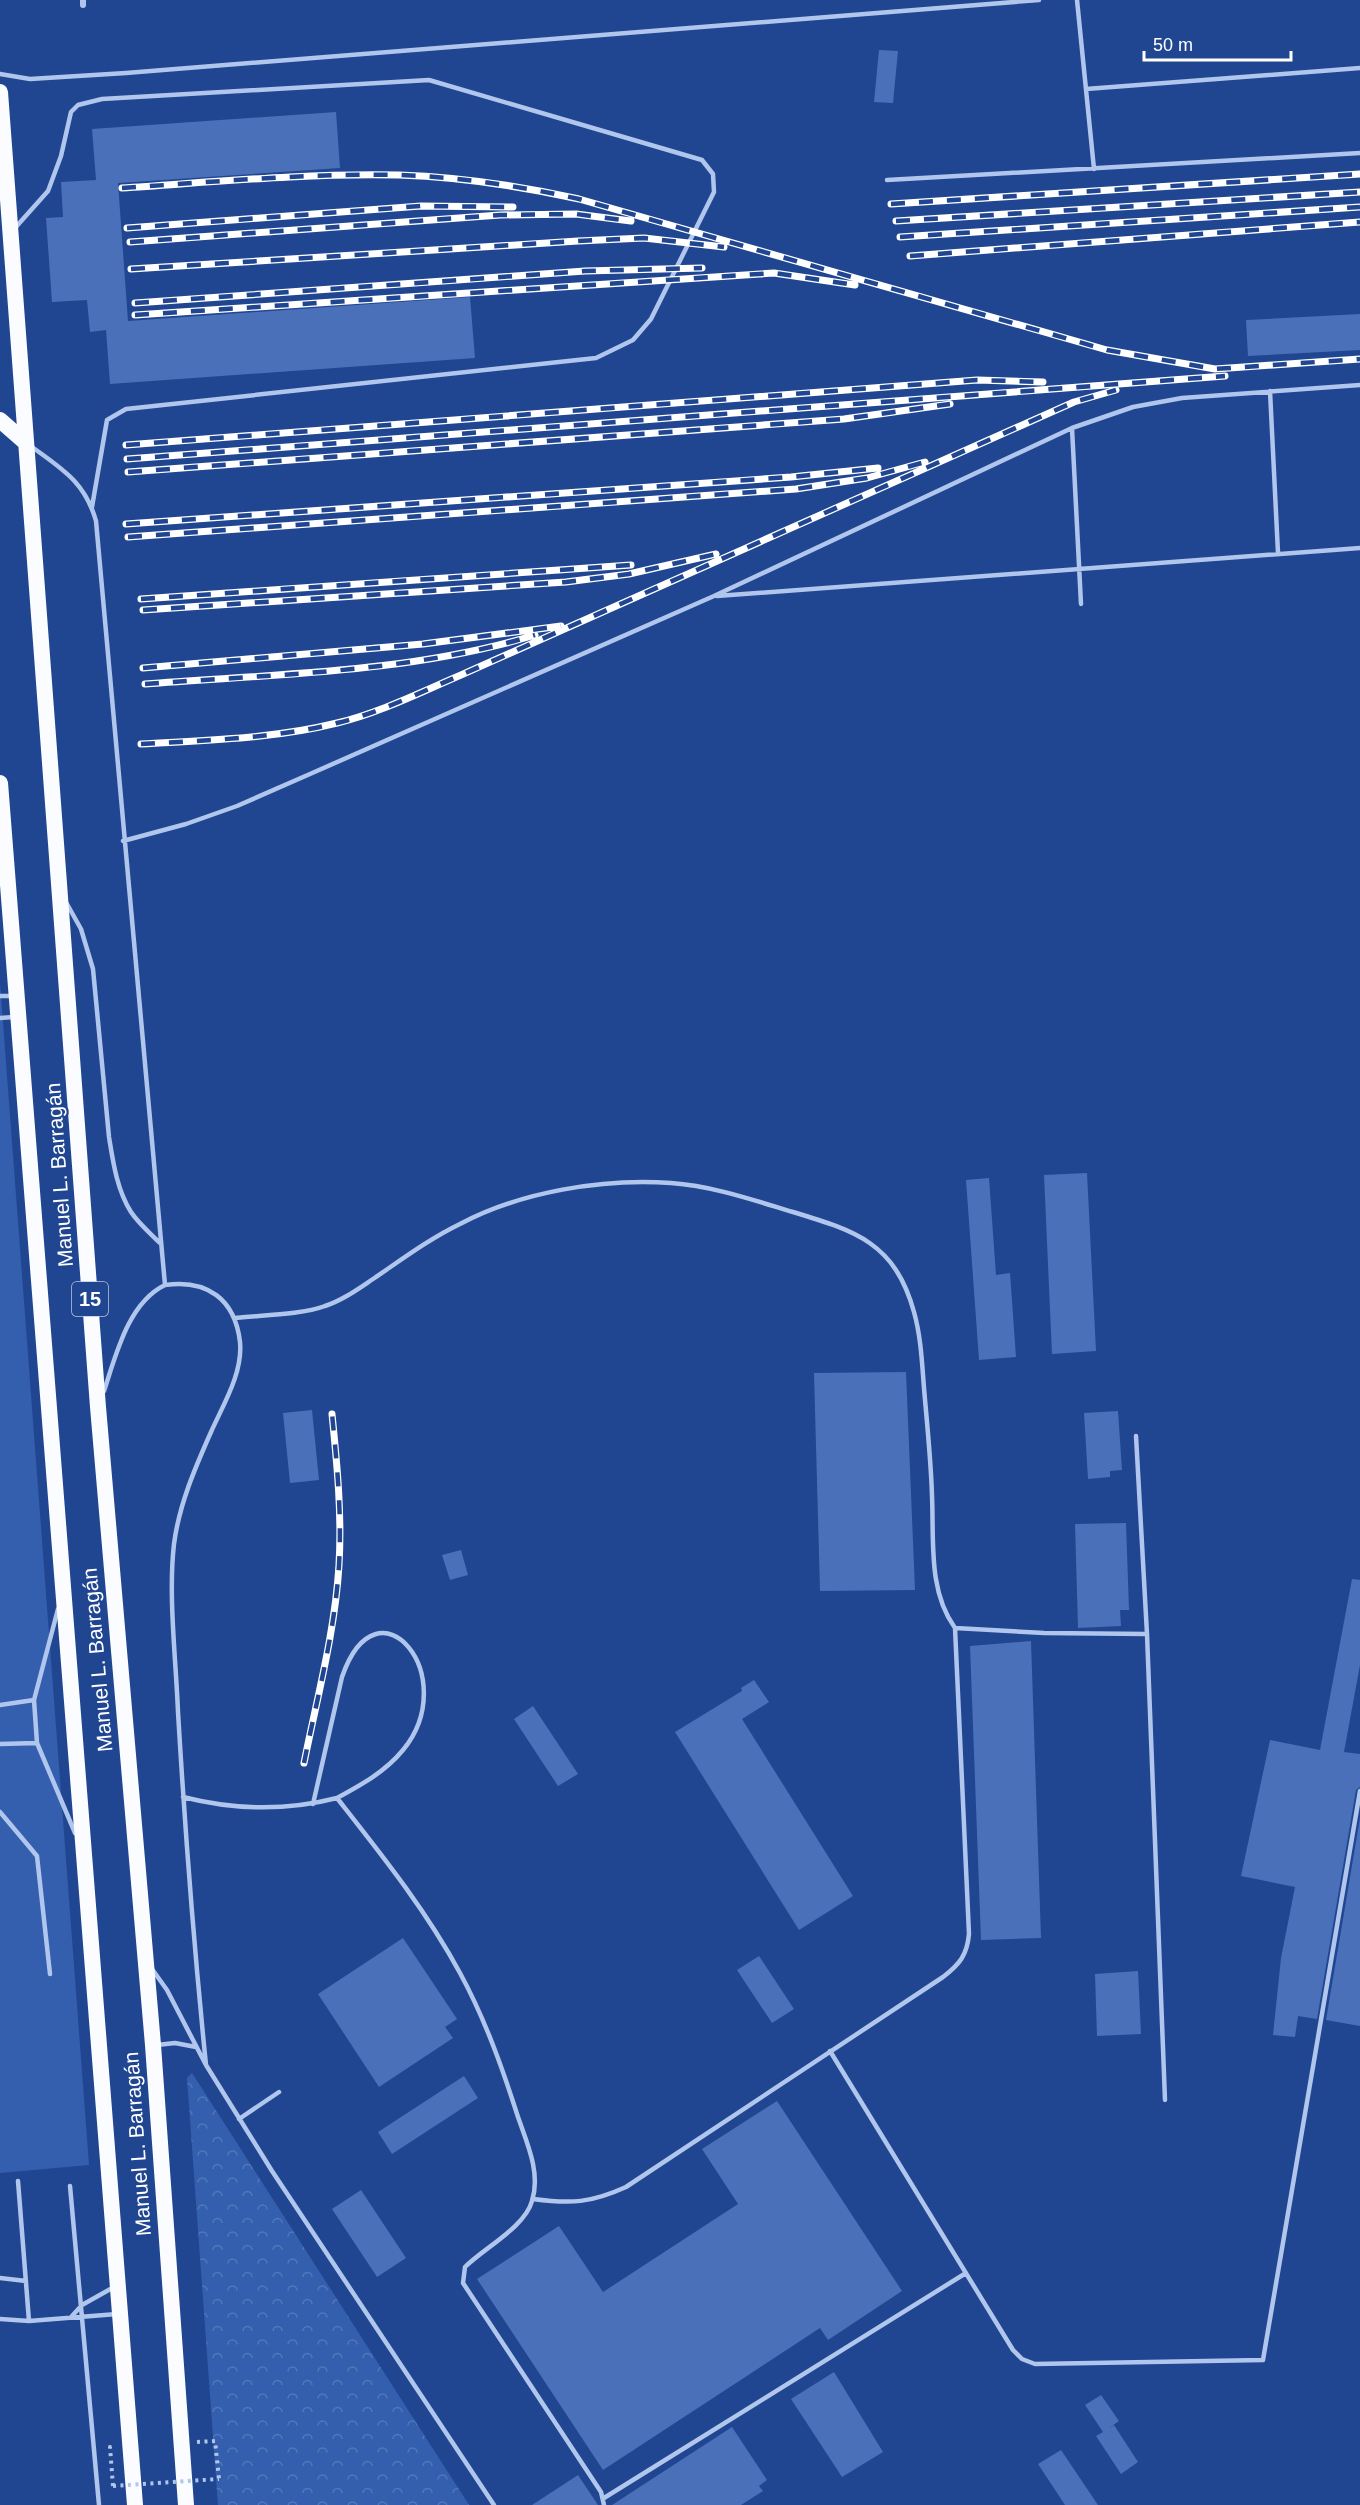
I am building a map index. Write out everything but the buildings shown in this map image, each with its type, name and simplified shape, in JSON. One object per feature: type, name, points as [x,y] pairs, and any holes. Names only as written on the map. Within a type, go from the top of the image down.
[{"type":"highway","name":"Manuel L. Barragán","points":[[0,92],[98,1407],[153,2045],[186,2505]]},
{"type":"highway","points":[[0,420],[25,442]]},
{"type":"highway","name":"Manuel L. Barragán","points":[[0,783],[135,2505]]},
{"type":"lane","points":[[0,74],[30,79],[126,73],[1039,0]]},
{"type":"lane","points":[[1077,0],[1094,169]]},
{"type":"lane","points":[[1086,89],[1360,68]]},
{"type":"lane","points":[[11,234],[48,191],[61,156],[71,112],[78,105],[102,99],[429,80],[702,160],[712,174],[714,192],[651,319],[633,340],[596,358],[126,409],[106,420],[92,507],[98,539],[123,841],[165,1285]]},
{"type":"lane","points":[[887,180],[1360,153]]},
{"type":"lane","points":[[123,841],[186,824],[237,806],[714,596],[1072,428],[1109,414],[1154,403],[1360,384]]},
{"type":"lane","points":[[1270,391],[1278,554]]},
{"type":"lane","points":[[1072,428],[1081,604]]},
{"type":"lane","points":[[25,442],[69,473],[92,507]]},
{"type":"lane","points":[[714,596],[1360,548]]},
{"type":"lane","points":[[61,894],[81,929],[91,958],[109,1137],[121,1191],[132,1213],[161,1244]]},
{"type":"lane","points":[[0,996],[18,995]]},
{"type":"lane","points":[[0,1018],[20,1017]]},
{"type":"lane","points":[[234,1318],[326,1306],[350,1294],[459,1224],[498,1206],[582,1187],[632,1183],[672,1183],[730,1193],[823,1221],[855,1234],[880,1250],[896,1268],[908,1290],[916,1317],[932,1479],[936,1581],[942,1609],[955,1628],[968,1948],[963,1959],[943,1977],[626,2187],[588,2201],[561,2203],[533,2199]]},
{"type":"lane","points":[[98,1407],[129,1325],[144,1301],[155,1290],[165,1285],[178,1283],[195,1285],[211,1290],[224,1301],[234,1318],[240,1344],[236,1375],[186,1491],[174,1544],[173,1610],[183,1797],[206,2065]]},
{"type":"lane","points":[[1136,1436],[1147,1634],[1165,2100]]},
{"type":"lane","points":[[63,1592],[34,1700],[38,1743],[83,1849]]},
{"type":"lane","points":[[955,1628],[1044,1634],[1147,1634]]},
{"type":"lane","points":[[183,1797],[239,1808],[313,1804],[337,1798],[391,1764],[419,1724],[423,1691],[420,1668],[408,1645],[392,1635],[378,1634],[370,1637],[360,1644],[350,1657],[342,1677],[313,1804]]},
{"type":"lane","points":[[0,1705],[34,1700]]},
{"type":"lane","points":[[0,1744],[38,1743]]},
{"type":"lane","points":[[830,2051],[1013,2350],[1028,2363],[1263,2360],[1360,1791]]},
{"type":"lane","points":[[337,1798],[424,1914],[460,1973],[497,2052],[534,2170],[533,2199],[527,2213],[465,2267],[463,2283],[604,2498],[604,2505]]},
{"type":"lane","points":[[0,1812],[37,1856],[50,1974]]},
{"type":"lane","points":[[144,1958],[167,1990],[196,2048],[239,2119],[494,2505]]},
{"type":"lane","points":[[153,2045],[175,2043],[196,2048]]},
{"type":"lane","points":[[239,2119],[279,2092]]},
{"type":"lane","points":[[18,2181],[29,2321]]},
{"type":"lane","points":[[70,2186],[99,2505]]},
{"type":"lane","points":[[604,2498],[966,2273]]},
{"type":"lane","points":[[0,2278],[26,2281]]},
{"type":"lane","points":[[72,2316],[82,2305],[118,2284]]},
{"type":"lane","points":[[0,2319],[29,2321],[120,2313]]},
{"type":"path","points":[[113,2486],[219,2479],[215,2441],[181,2443]]},
{"type":"green space","points":[[0,983],[89,2165],[0,2173]]},
{"type":"green space","points":[[192,2073],[469,2505],[218,2505],[187,2078]]},
{"type":"railway","points":[[891,204],[1360,174]]},
{"type":"railway","points":[[122,188],[330,175],[422,176],[490,183],[579,199],[1107,350],[1215,369],[1360,359]]},
{"type":"railway","points":[[896,221],[1360,192]]},
{"type":"railway","points":[[127,228],[421,206],[513,207]]},
{"type":"railway","points":[[900,237],[1360,207]]},
{"type":"railway","points":[[130,242],[500,215],[576,214],[631,221]]},
{"type":"railway","points":[[910,256],[1360,222]]},
{"type":"railway","points":[[131,269],[644,238],[724,247]]},
{"type":"railway","points":[[135,303],[585,271],[702,268]]},
{"type":"railway","points":[[135,315],[774,273],[855,285]]},
{"type":"railway","points":[[127,459],[1225,376]]},
{"type":"railway","points":[[126,445],[977,380],[1043,382]]},
{"type":"railway","points":[[141,744],[239,738],[289,732],[337,723],[368,714],[400,702],[1074,402],[1116,390]]},
{"type":"railway","points":[[128,472],[844,419],[950,404]]},
{"type":"railway","points":[[128,537],[796,489],[867,478],[925,462]]},
{"type":"railway","points":[[126,524],[791,477],[878,468]]},
{"type":"railway","points":[[143,610],[566,582],[629,574],[716,554]]},
{"type":"railway","points":[[141,599],[631,565]]},
{"type":"railway","points":[[143,668],[423,644],[561,626]]},
{"type":"railway","points":[[145,684],[391,665],[488,648],[535,635]]},
{"type":"railway","points":[[304,1763],[330,1640],[337,1590],[340,1546],[339,1508],[332,1414]]}]
